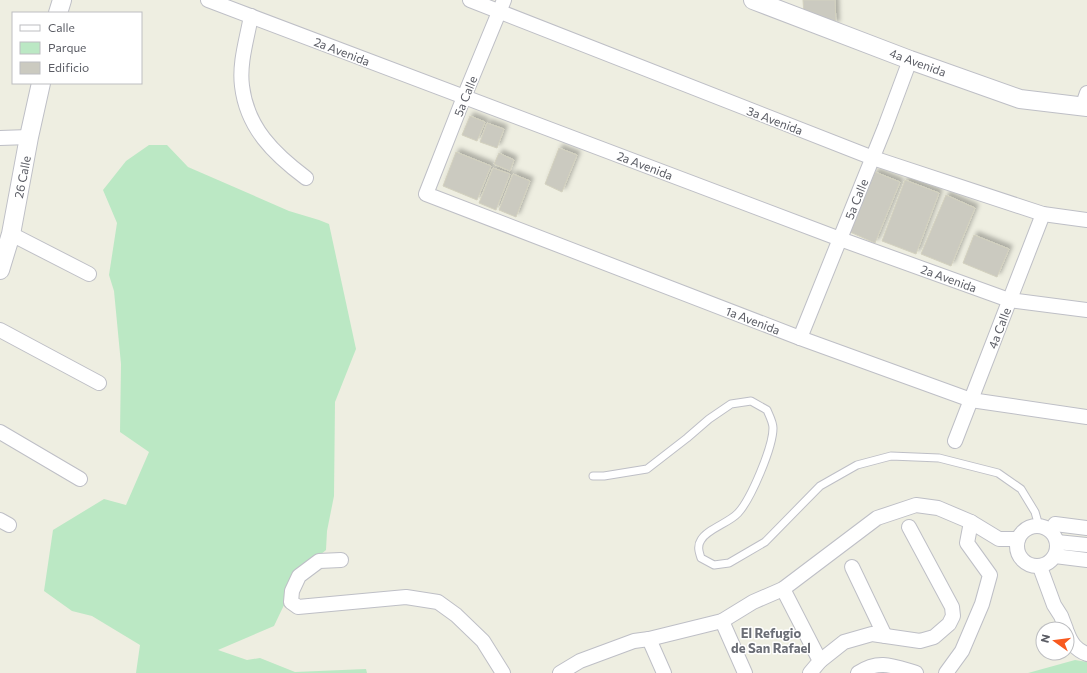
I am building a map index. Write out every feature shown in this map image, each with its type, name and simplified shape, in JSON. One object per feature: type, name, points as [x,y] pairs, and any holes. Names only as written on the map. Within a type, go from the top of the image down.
[{"type":"street","points":[[58,12],[62,0]]},
{"type":"street","name":"2a Avenida","points":[[208,0],[840,238],[1009,300],[1087,310]]},
{"type":"street","name":"3a Avenida","points":[[470,0],[502,6],[873,158],[1043,214],[1087,220]]},
{"type":"street","name":"4a Avenida","points":[[753,0],[910,60],[1020,99],[1085,102]]},
{"type":"street","name":"5a Calle","points":[[426,194],[502,6]]},
{"type":"street","points":[[251,16],[242,60],[242,86],[248,109],[260,134],[273,150],[288,165],[306,178]]},
{"type":"street","name":"5a Calle","points":[[800,338],[873,158],[910,60]]},
{"type":"street","name":"26 Calle","points":[[0,270],[11,234],[29,137],[41,84]]},
{"type":"street","points":[[0,138],[29,137]]},
{"type":"street","name":"1a Avenida","points":[[426,194],[800,338],[971,400],[1087,417]]},
{"type":"street","name":"4a Calle","points":[[955,441],[1043,214]]},
{"type":"street","points":[[11,234],[89,274]]},
{"type":"street","points":[[0,330],[99,383]]},
{"type":"street","points":[[0,432],[80,479]]},
{"type":"street","points":[[560,673],[582,667],[634,641],[649,639],[722,621],[753,602],[783,589],[877,518],[916,505],[938,508],[971,522],[999,539],[1018,538]]},
{"type":"street","points":[[946,673],[962,651],[982,604],[990,575],[967,543],[971,522]]},
{"type":"street","points":[[1055,524],[1087,528]]},
{"type":"street","points":[[1039,526],[1047,528],[1054,534],[1057,542],[1055,556],[1049,563],[1040,567],[1025,562],[1019,556],[1017,547],[1018,538],[1023,532],[1030,527],[1039,526]]},
{"type":"street","points":[[810,673],[820,661],[844,642],[872,634],[920,641],[934,637],[949,624],[953,616],[952,607],[909,527]]},
{"type":"street","points":[[1057,542],[1087,545]]},
{"type":"street","points":[[1055,556],[1087,560]]},
{"type":"street","points":[[341,560],[320,561],[299,576],[292,591],[291,602],[298,607],[406,598],[438,602],[456,615],[483,641],[503,673]]},
{"type":"street","points":[[852,567],[884,636]]},
{"type":"street","points":[[1040,567],[1054,605],[1063,621]]},
{"type":"street","points":[[783,589],[820,661]]},
{"type":"street","points":[[722,621],[745,673]]},
{"type":"street","points":[[649,639],[664,673]]},
{"type":"street","points":[[1075,648],[1087,654]]},
{"type":"street","points":[[858,673],[868,666],[889,664],[916,673]]},
{"type":"lane","points":[[593,476],[604,476],[647,469],[709,419],[731,404],[751,401],[767,410],[773,427],[769,448],[750,494],[738,513],[707,534],[701,540],[698,549],[702,558],[714,565],[729,563],[765,542],[820,486],[857,465],[891,456],[939,458],[998,474],[1021,489],[1035,512],[1039,526]]},
{"type":"green space","points":[[149,145],[167,145],[188,167],[289,211],[329,224],[356,349],[335,402],[334,496],[327,531],[326,550],[309,564],[294,571],[286,592],[284,605],[274,626],[218,650],[247,660],[260,658],[295,672],[366,669],[367,673],[136,673],[140,645],[92,616],[72,611],[44,591],[53,530],[104,499],[126,505],[149,452],[120,432],[121,364],[114,291],[109,275],[117,223],[103,190],[126,161]]},
{"type":"green space","points":[[1075,660],[1087,662],[1087,673],[1028,673]]},
{"type":"building","points":[[803,0],[835,0],[836,25],[804,16]]},
{"type":"building","points":[[470,116],[485,122],[477,141],[462,135]]},
{"type":"building","points":[[487,123],[504,129],[497,148],[480,142]]},
{"type":"building","points":[[559,148],[577,155],[562,192],[545,184]]},
{"type":"building","points":[[456,152],[491,166],[477,200],[443,186]]},
{"type":"building","points":[[499,153],[514,160],[510,171],[494,164]]},
{"type":"building","points":[[493,168],[510,174],[496,210],[479,203]]},
{"type":"building","points":[[875,172],[900,182],[875,243],[850,232]]},
{"type":"building","points":[[513,174],[530,181],[516,217],[499,210]]},
{"type":"building","points":[[905,180],[939,193],[916,254],[882,241]]},
{"type":"building","points":[[946,195],[975,208],[951,266],[921,254]]},
{"type":"building","points":[[974,235],[1009,249],[997,277],[963,263]]},
{"type":"district","name":"El Refugio de San Rafael","points":[[771,640]]}]
